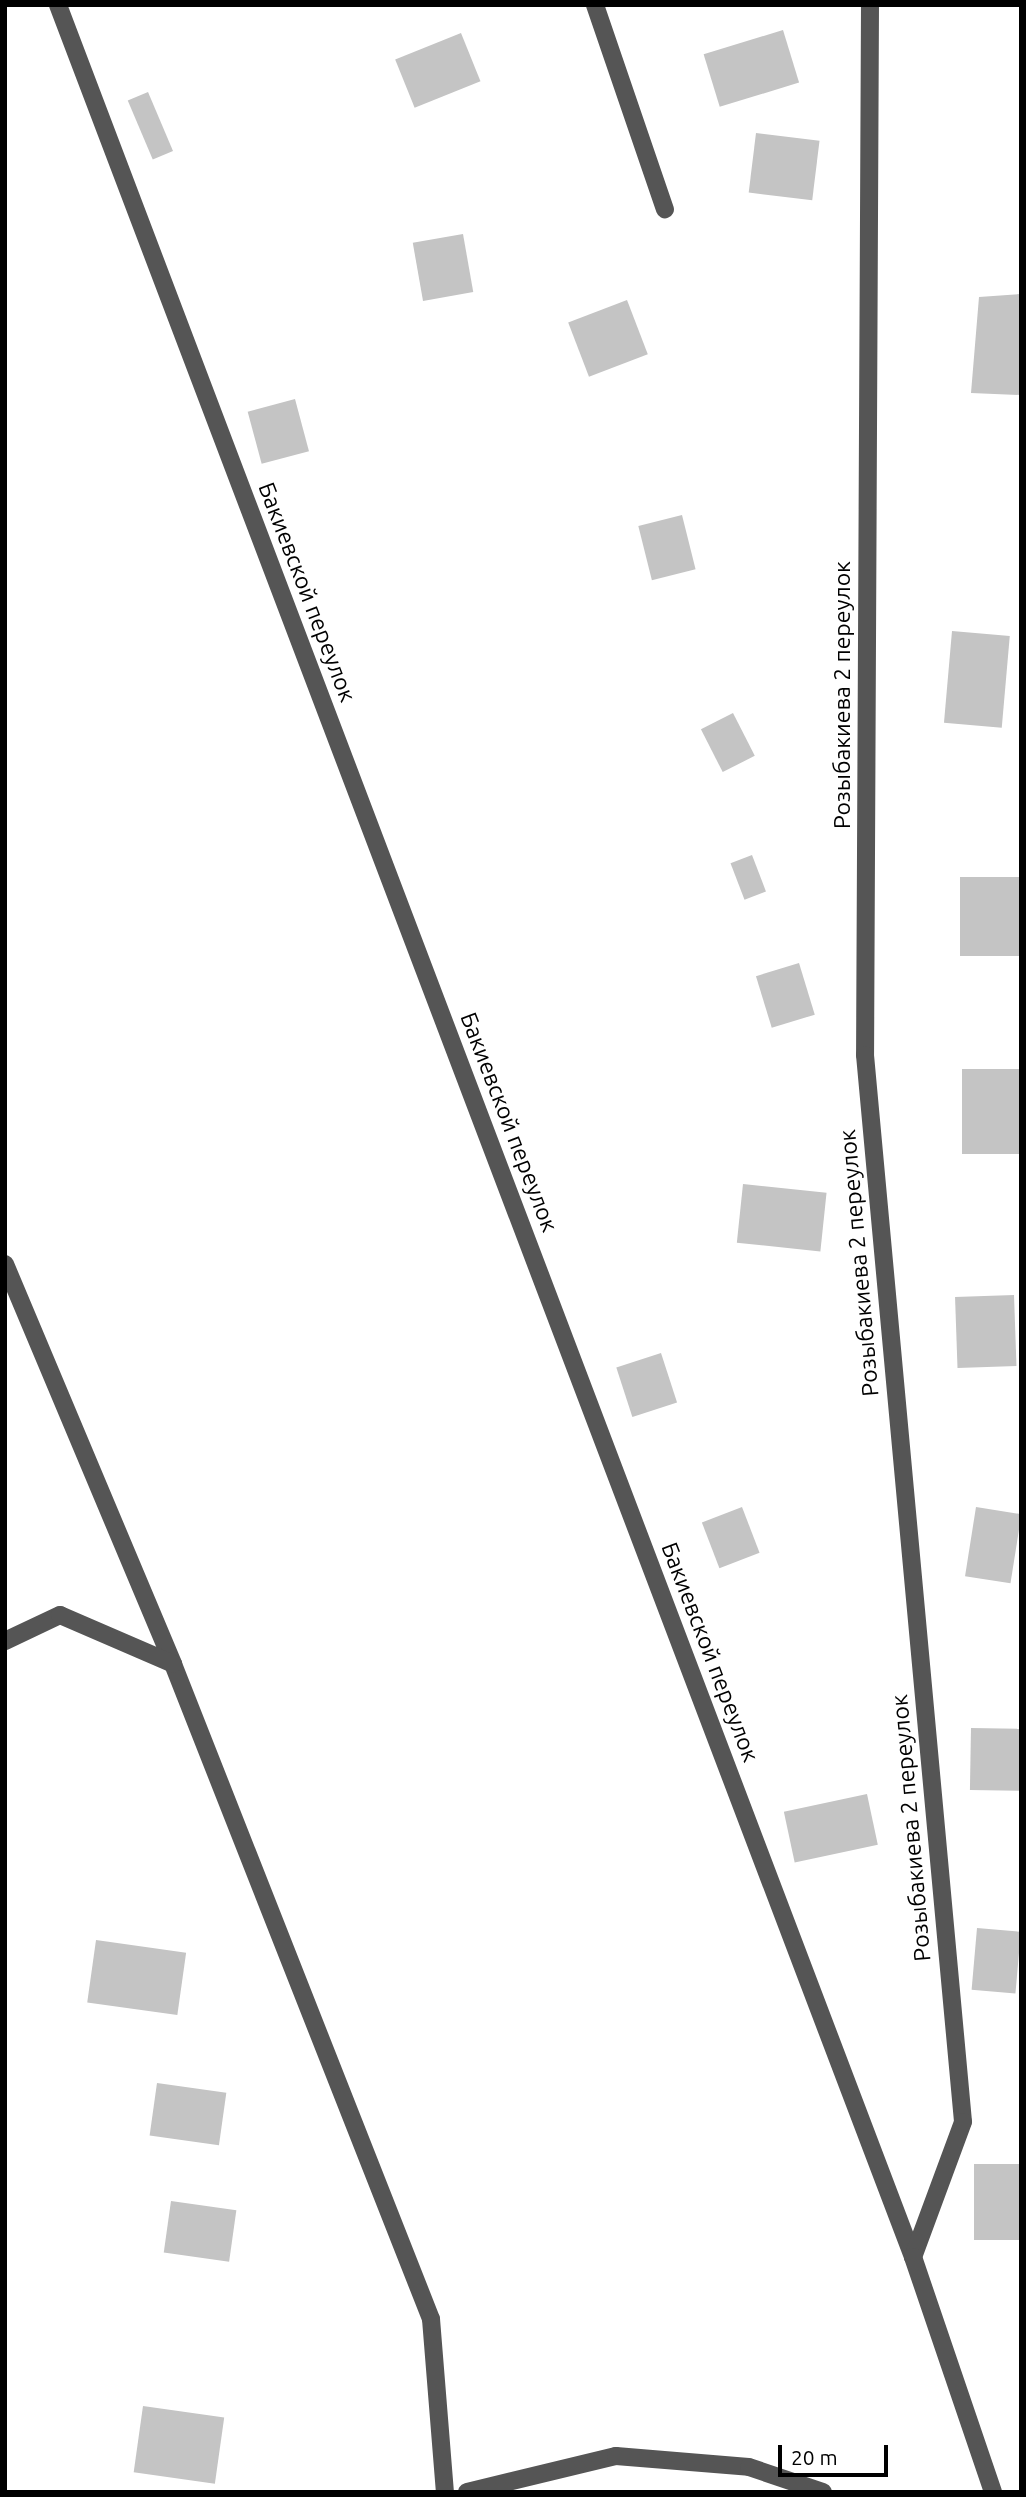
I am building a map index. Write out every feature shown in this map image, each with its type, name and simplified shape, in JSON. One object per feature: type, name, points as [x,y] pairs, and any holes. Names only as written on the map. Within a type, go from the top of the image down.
[{"type":"street","name":"Бакиевской переулок","points":[[58,5],[913,2257]]},
{"type":"street","points":[[595,5],[665,209]]},
{"type":"street","name":"Розыбакиева 2 переулок","points":[[870,5],[865,1055],[963,2122],[913,2257]]},
{"type":"street","points":[[5,1264],[173,1664],[431,2319],[445,2492]]},
{"type":"street","points":[[5,1641],[60,1615],[173,1664]]},
{"type":"street","points":[[913,2257],[993,2492]]},
{"type":"street","points":[[467,2492],[615,2456],[749,2467],[823,2492]]},
{"type":"building","points":[[783,30],[799,83],[720,107],[704,54]]},
{"type":"building","points":[[461,33],[480,81],[415,108],[395,60]]},
{"type":"building","points":[[148,92],[173,151],[153,160],[128,101]]},
{"type":"building","points":[[756,133],[820,141],[812,200],[749,193]]},
{"type":"building","points":[[463,234],[473,292],[423,301],[413,243]]},
{"type":"building","points":[[1021,294],[1021,395],[971,393],[979,297]]},
{"type":"building","points":[[627,300],[648,354],[589,377],[568,323]]},
{"type":"building","points":[[295,399],[309,451],[262,464],[248,412]]},
{"type":"building","points":[[682,515],[696,569],[652,580],[638,526]]},
{"type":"building","points":[[952,631],[1010,636],[1002,728],[944,723]]},
{"type":"building","points":[[733,713],[755,756],[723,772],[701,729]]},
{"type":"building","points":[[752,855],[766,891],[745,900],[731,863]]},
{"type":"building","points":[[960,877],[1021,877],[1021,956],[960,956]]},
{"type":"building","points":[[799,963],[815,1015],[772,1028],[756,976]]},
{"type":"building","points":[[962,1069],[1021,1069],[1021,1154],[962,1154]]},
{"type":"building","points":[[743,1184],[827,1193],[820,1251],[737,1243]]},
{"type":"building","points":[[1014,1295],[1016,1366],[958,1368],[955,1297]]},
{"type":"building","points":[[661,1353],[677,1402],[632,1417],[616,1368]]},
{"type":"building","points":[[742,1507],[760,1553],[719,1568],[702,1522]]},
{"type":"building","points":[[976,1507],[1021,1514],[1010,1583],[965,1576]]},
{"type":"building","points":[[971,1728],[1021,1729],[1020,1791],[970,1790]]},
{"type":"building","points":[[867,1794],[878,1845],[795,1863],[784,1812]]},
{"type":"building","points":[[977,1928],[1021,1932],[1015,1994],[972,1990]]},
{"type":"building","points":[[96,1940],[186,1953],[177,2015],[87,2002]]},
{"type":"building","points":[[157,2083],[226,2093],[219,2145],[150,2135]]},
{"type":"building","points":[[974,2164],[1021,2164],[1021,2240],[974,2240]]},
{"type":"building","points":[[171,2201],[236,2210],[229,2262],[164,2252]]},
{"type":"building","points":[[143,2406],[224,2417],[215,2484],[134,2472]]}]
